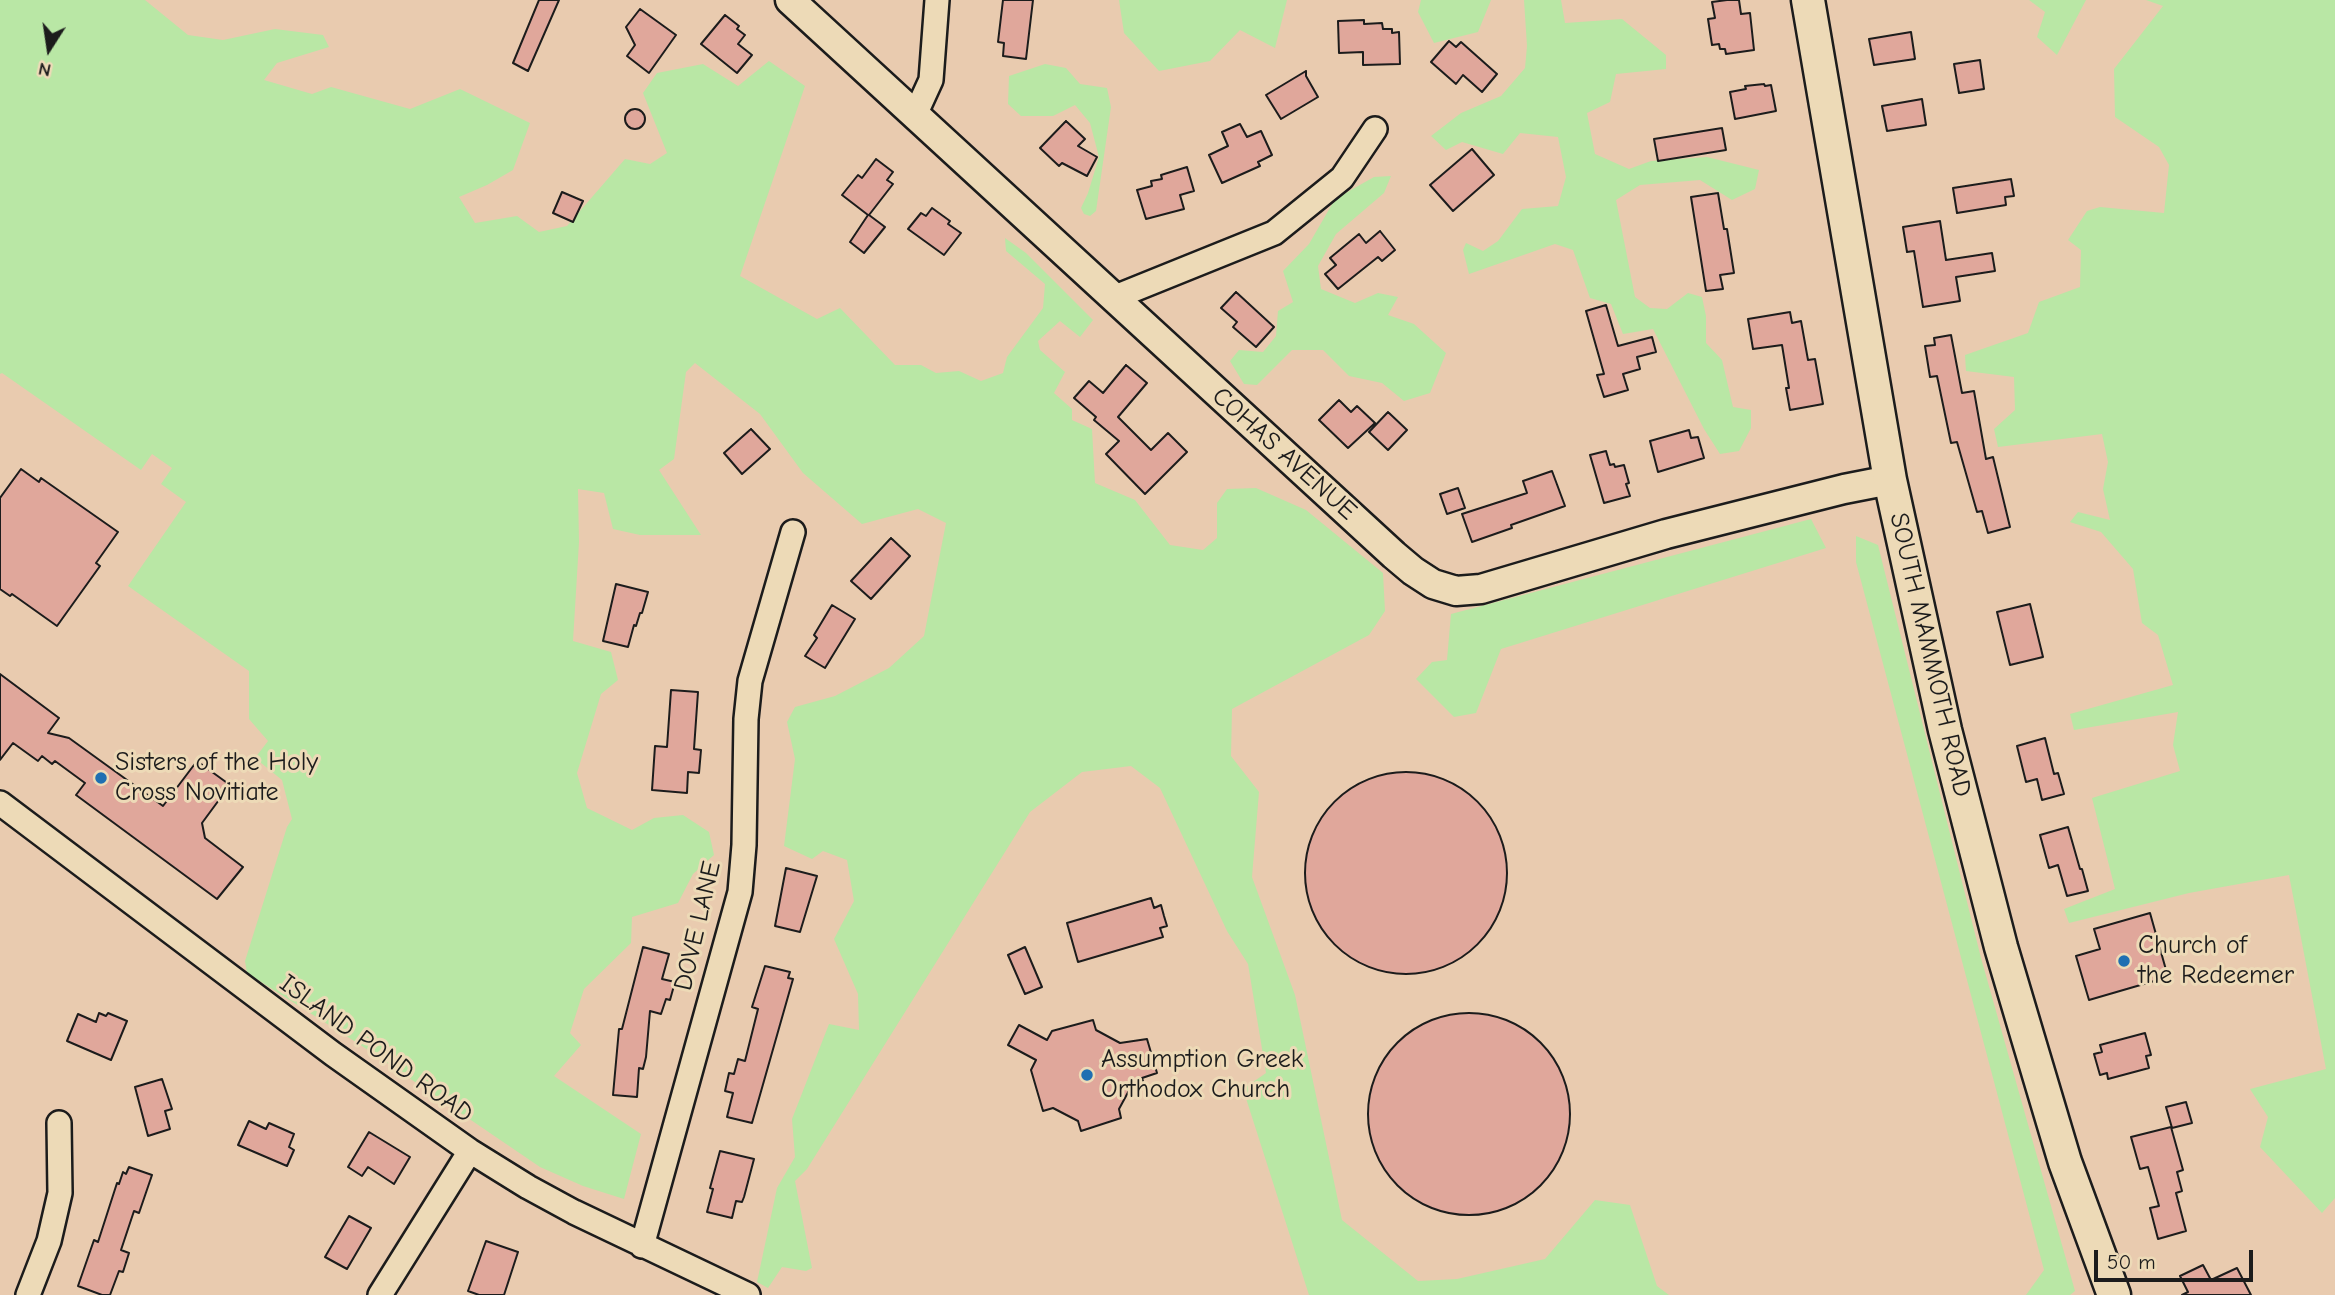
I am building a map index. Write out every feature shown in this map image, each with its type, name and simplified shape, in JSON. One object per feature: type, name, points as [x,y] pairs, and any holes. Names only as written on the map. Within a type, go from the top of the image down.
[{"type":"main road","name":"SOUTH MAMMOTH ROAD","points":[[1808,0],[1890,480],[1945,730],[2001,947],[2065,1162],[2113,1295]]},
{"type":"street","name":"COHAS AVENUE","points":[[790,0],[1413,571],[1433,584],[1457,591],[1481,590],[1666,534],[1890,480]]},
{"type":"street","points":[[915,115],[931,80],[937,0]]},
{"type":"street","points":[[1113,298],[1274,233],[1342,178],[1375,129]]},
{"type":"street","name":"DOVE LANE","points":[[642,1246],[740,892],[744,845],[746,719],[750,681],[793,532]]},
{"type":"street","name":"ISLAND POND ROAD","points":[[0,803],[333,1054],[470,1151],[528,1187],[642,1246],[748,1295]]},
{"type":"street","points":[[27,1295],[49,1241],[60,1193],[59,1123]]},
{"type":"street","points":[[380,1295],[470,1151]]},
{"type":"green space","points":[[0,0],[145,0],[188,35],[223,40],[275,29],[323,35],[329,47],[277,63],[264,80],[312,94],[331,87],[410,109],[460,89],[530,123],[513,170],[459,197],[475,223],[517,216],[539,232],[567,226],[625,159],[650,164],[667,153],[643,93],[657,73],[703,64],[738,86],[769,61],[805,86],[740,276],[817,319],[840,308],[895,365],[921,365],[936,373],[959,371],[981,381],[1003,373],[1007,357],[1043,308],[1045,284],[1006,251],[1005,238],[1026,253],[1093,320],[1080,337],[1060,321],[1038,341],[1040,350],[1065,372],[1054,393],[1072,409],[1072,420],[1092,429],[1095,483],[1135,500],[1170,545],[1203,550],[1217,538],[1217,503],[1227,489],[1256,488],[1306,510],[1383,573],[1385,611],[1369,635],[1232,709],[1231,756],[1259,792],[1252,877],[1295,995],[1342,1220],[1418,1281],[1457,1279],[1545,1259],[1595,1200],[1630,1205],[1657,1286],[1669,1295],[1309,1295],[1243,1089],[1266,1073],[1248,964],[1227,931],[1160,788],[1131,766],[1082,772],[1030,812],[807,1169],[795,1181],[812,1268],[806,1271],[782,1267],[768,1288],[757,1282],[777,1188],[795,1157],[792,1119],[829,1024],[859,1030],[858,994],[834,939],[854,901],[847,860],[823,851],[812,859],[784,846],[795,759],[787,722],[795,707],[835,696],[889,668],[924,636],[946,523],[918,509],[862,524],[803,473],[760,414],[695,363],[686,372],[674,459],[659,470],[701,535],[640,535],[613,529],[604,493],[578,489],[579,542],[573,641],[611,652],[618,680],[601,694],[577,773],[587,808],[632,830],[654,818],[683,815],[709,832],[714,855],[693,874],[678,903],[632,917],[631,943],[584,989],[570,1033],[581,1045],[554,1076],[641,1134],[624,1199],[583,1186],[540,1167],[362,1046],[247,973],[245,961],[287,827],[292,819],[282,780],[255,758],[268,741],[249,719],[249,671],[128,586],[186,502],[161,484],[172,468],[152,454],[141,470],[0,374]]},
{"type":"green space","points":[[1119,0],[1287,0],[1275,48],[1240,30],[1210,61],[1159,71],[1124,33]]},
{"type":"green space","points":[[1421,0],[1491,0],[1478,32],[1434,43],[1418,12]]},
{"type":"green space","points":[[1524,0],[1561,0],[1565,23],[1622,19],[1666,55],[1666,69],[1616,74],[1610,102],[1587,113],[1595,154],[1629,169],[1651,161],[1707,157],[1759,170],[1755,189],[1732,200],[1700,180],[1640,185],[1616,200],[1635,297],[1650,308],[1667,309],[1688,293],[1702,297],[1706,316],[1706,343],[1722,360],[1733,407],[1751,410],[1751,428],[1739,451],[1720,454],[1704,429],[1653,329],[1623,334],[1611,304],[1590,298],[1573,250],[1555,244],[1469,274],[1463,250],[1466,243],[1483,251],[1498,241],[1522,209],[1558,206],[1566,177],[1558,137],[1520,133],[1503,154],[1462,142],[1446,150],[1431,136],[1461,113],[1501,96],[1525,68],[1527,46]]},
{"type":"green space","points":[[2029,0],[2086,0],[2057,55],[2037,37],[2045,12]]},
{"type":"green space","points":[[2146,0],[2335,0],[2335,1198],[2322,1213],[2260,1147],[2268,1117],[2250,1089],[2326,1069],[2289,875],[2189,893],[2069,923],[2064,909],[2115,889],[2092,798],[2180,771],[2173,745],[2178,712],[2074,730],[2070,714],[2173,685],[2158,635],[2142,623],[2133,569],[2101,532],[2070,522],[2078,512],[2110,520],[2103,489],[2108,462],[2102,434],[1998,447],[1994,429],[2015,410],[2014,377],[1966,371],[1965,355],[2028,333],[2039,302],[2080,287],[2081,250],[2068,240],[2087,211],[2100,207],[2164,213],[2169,165],[2159,147],[2115,117],[2114,69],[2163,6]]},
{"type":"green space","points":[[1045,64],[1066,68],[1080,84],[1107,88],[1111,107],[1096,211],[1090,216],[1084,214],[1081,208],[1099,157],[1090,123],[1075,105],[1053,116],[1021,116],[1008,104],[1009,76]]},
{"type":"green space","points":[[1391,176],[1384,193],[1336,234],[1318,266],[1321,289],[1355,303],[1378,293],[1398,297],[1388,315],[1414,324],[1446,353],[1430,393],[1404,401],[1382,383],[1349,376],[1323,350],[1292,350],[1257,385],[1244,384],[1230,361],[1239,350],[1263,352],[1276,336],[1278,311],[1293,302],[1283,271],[1309,244],[1335,199],[1374,177]]},
{"type":"green space","points":[[1811,519],[1826,548],[1501,649],[1476,713],[1454,717],[1416,679],[1432,662],[1447,660],[1451,614]]},
{"type":"green space","points":[[1856,536],[1878,545],[1981,958],[2075,1291],[2070,1295],[2026,1295],[2044,1270],[1856,562]]},
{"type":"building","points":[[539,0],[559,0],[528,71],[513,63]]},
{"type":"building","points":[[1003,0],[1033,0],[1026,59],[1003,56],[1004,43],[998,42]]},
{"type":"building","points":[[1739,0],[1741,14],[1750,13],[1754,50],[1726,54],[1719,44],[1712,45],[1708,19],[1715,18],[1712,2]]},
{"type":"building","points":[[640,9],[676,35],[649,73],[627,56],[635,45],[626,27]]},
{"type":"building","points":[[725,15],[739,26],[737,29],[745,35],[738,44],[752,55],[737,73],[701,44]]},
{"type":"building","points":[[1364,20],[1364,24],[1382,23],[1383,29],[1392,29],[1392,33],[1399,32],[1400,64],[1363,65],[1363,52],[1339,53],[1338,21]]},
{"type":"building","points":[[1911,32],[1915,59],[1874,65],[1869,39]]},
{"type":"building","points":[[1449,41],[1456,47],[1461,42],[1497,74],[1482,92],[1463,75],[1456,84],[1431,62]]},
{"type":"building","points":[[1980,60],[1984,89],[1959,93],[1954,64]]},
{"type":"building","points":[[1306,71],[1318,97],[1281,119],[1266,95]]},
{"type":"building","points":[[1771,85],[1776,111],[1735,119],[1730,92],[1746,89],[1745,86]]},
{"type":"building","points":[[1922,99],[1926,125],[1887,131],[1882,106]]},
{"type":"building","points":[[635,109],[642,112],[645,119],[642,126],[635,129],[628,126],[625,119],[628,112]]},
{"type":"building","points":[[1066,121],[1085,139],[1078,146],[1097,157],[1087,176],[1062,163],[1059,166],[1040,148]]},
{"type":"building","points":[[1240,124],[1247,137],[1261,131],[1272,155],[1258,162],[1260,166],[1222,183],[1209,155],[1228,146],[1222,132]]},
{"type":"building","points":[[1722,128],[1726,150],[1658,161],[1654,139]]},
{"type":"building","points":[[1472,149],[1494,175],[1453,211],[1430,185]]},
{"type":"building","points":[[876,159],[893,172],[887,180],[893,184],[869,215],[885,227],[864,253],[850,242],[868,215],[842,195],[858,175],[862,178]]},
{"type":"building","points":[[1187,167],[1194,191],[1180,195],[1184,209],[1146,219],[1137,190],[1152,186],[1151,181],[1162,179],[1161,175]]},
{"type":"building","points":[[2011,179],[2014,196],[2005,197],[2006,205],[1957,213],[1953,188]]},
{"type":"building","points":[[562,192],[583,201],[573,222],[553,213]]},
{"type":"building","points":[[1718,193],[1734,273],[1720,275],[1723,289],[1706,291],[1691,197]]},
{"type":"building","points":[[932,208],[961,233],[944,255],[908,229],[921,213],[926,216]]},
{"type":"building","points":[[1940,221],[1946,260],[1992,253],[1995,271],[1956,277],[1960,301],[1923,307],[1914,251],[1907,252],[1903,227]]},
{"type":"building","points":[[1380,231],[1395,250],[1382,261],[1378,257],[1338,289],[1325,274],[1336,265],[1330,258],[1359,234],[1366,243]]},
{"type":"building","points":[[1236,292],[1274,327],[1256,347],[1233,327],[1237,322],[1221,308]]},
{"type":"building","points":[[1606,305],[1618,346],[1652,337],[1656,352],[1637,357],[1640,369],[1623,374],[1628,390],[1604,397],[1597,375],[1604,374],[1586,311]]},
{"type":"building","points":[[1790,312],[1792,323],[1801,321],[1808,360],[1815,359],[1823,404],[1790,410],[1782,345],[1753,349],[1748,319]]},
{"type":"building","points":[[1951,335],[1962,393],[1974,391],[1986,459],[1993,457],[2010,527],[1988,533],[1982,511],[1977,512],[1957,442],[1951,443],[1937,376],[1930,377],[1925,346],[1935,345],[1934,338]]},
{"type":"building","points":[[1126,365],[1147,383],[1118,417],[1151,450],[1168,433],[1187,452],[1145,494],[1106,454],[1119,441],[1074,398],[1089,381],[1103,393]]},
{"type":"building","points":[[1339,400],[1351,412],[1357,406],[1375,423],[1348,448],[1319,420]]},
{"type":"building","points":[[1388,412],[1407,430],[1388,450],[1369,432]]},
{"type":"building","points":[[751,429],[770,449],[742,474],[724,453]]},
{"type":"building","points":[[1689,430],[1691,438],[1698,437],[1704,458],[1658,472],[1650,441]]},
{"type":"building","points":[[1606,451],[1610,465],[1624,465],[1630,496],[1604,503],[1590,455]]},
{"type":"building","points":[[21,469],[39,482],[41,478],[118,532],[96,563],[100,566],[57,626],[12,594],[10,596],[0,589],[0,498]]},
{"type":"building","points":[[1552,471],[1565,506],[1472,542],[1462,514],[1527,493],[1523,481]]},
{"type":"building","points":[[1458,488],[1465,508],[1447,514],[1440,494]]},
{"type":"building","points":[[891,538],[910,556],[871,599],[851,581]]},
{"type":"building","points":[[616,584],[648,592],[628,647],[603,641]]},
{"type":"building","points":[[2030,604],[2043,657],[2010,665],[1997,612]]},
{"type":"building","points":[[832,605],[855,619],[825,668],[805,656],[817,638],[814,635]]},
{"type":"building","name":"Sisters of the Holy Cross Novitiate","points":[[0,674],[59,718],[48,733],[69,738],[163,806],[197,761],[230,785],[202,823],[205,838],[243,867],[217,899],[76,795],[85,783],[55,761],[52,764],[42,756],[38,761],[13,743],[0,760]]},
{"type":"building","points":[[671,690],[698,692],[694,749],[701,750],[699,773],[688,772],[687,793],[652,790],[655,746],[667,747]]},
{"type":"building","points":[[2045,738],[2054,774],[2058,773],[2064,794],[2042,800],[2037,779],[2026,782],[2017,746]]},
{"type":"building","points":[[1406,772],[1445,780],[1462,789],[1477,802],[1490,817],[1499,834],[1507,873],[1499,912],[1490,929],[1477,944],[1462,957],[1445,966],[1406,974],[1367,966],[1350,957],[1335,944],[1322,929],[1313,912],[1305,873],[1313,834],[1322,817],[1335,802],[1350,789],[1367,780]]},
{"type":"building","points":[[2068,827],[2088,891],[2067,896],[2058,865],[2049,868],[2040,835]]},
{"type":"building","points":[[786,868],[817,876],[800,932],[775,926]]},
{"type":"building","points":[[1151,898],[1154,908],[1161,905],[1167,926],[1160,928],[1163,937],[1078,962],[1067,923]]},
{"type":"building","name":"Church of the Redeemer","points":[[2150,913],[2168,977],[2089,1000],[2076,956],[2100,949],[2094,929]]},
{"type":"building","points":[[643,947],[669,954],[662,979],[675,982],[670,1000],[666,999],[661,1014],[650,1011],[646,1057],[643,1069],[639,1068],[637,1097],[613,1095],[619,1029],[622,1029]]},
{"type":"building","points":[[1025,947],[1042,987],[1025,994],[1008,955]]},
{"type":"building","points":[[765,966],[790,972],[788,978],[793,979],[752,1123],[727,1117],[733,1093],[725,1091],[729,1073],[734,1074],[738,1059],[745,1061],[758,1009],[752,1007]]},
{"type":"building","points":[[99,1013],[106,1016],[108,1013],[127,1021],[111,1060],[67,1041],[78,1014],[96,1022]]},
{"type":"building","points":[[1469,1013],[1508,1021],[1525,1030],[1540,1043],[1553,1058],[1562,1075],[1570,1114],[1562,1153],[1553,1170],[1540,1185],[1525,1198],[1508,1207],[1469,1215],[1430,1207],[1413,1198],[1398,1185],[1385,1170],[1376,1153],[1368,1114],[1376,1075],[1385,1058],[1398,1043],[1413,1030],[1430,1021]]},
{"type":"building","name":"Assumption Greek Orthodox Church","points":[[1093,1020],[1096,1030],[1120,1043],[1147,1039],[1157,1073],[1132,1085],[1119,1109],[1121,1118],[1081,1131],[1078,1121],[1053,1108],[1043,1111],[1031,1070],[1036,1060],[1008,1045],[1019,1025],[1047,1040],[1052,1031]]},
{"type":"building","points":[[2145,1033],[2151,1055],[2146,1056],[2149,1068],[2108,1079],[2107,1073],[2100,1075],[2094,1054],[2102,1052],[2100,1045]]},
{"type":"building","points":[[162,1079],[172,1109],[165,1111],[170,1129],[148,1136],[135,1087]]},
{"type":"building","points":[[2186,1102],[2192,1123],[2172,1128],[2166,1107]]},
{"type":"building","points":[[249,1121],[266,1129],[269,1123],[294,1134],[289,1147],[294,1150],[287,1166],[238,1145]]},
{"type":"building","points":[[2171,1127],[2183,1170],[2177,1172],[2182,1191],[2176,1193],[2186,1231],[2158,1239],[2150,1208],[2159,1206],[2148,1167],[2140,1169],[2131,1137]]},
{"type":"building","points":[[369,1132],[410,1157],[394,1184],[368,1167],[362,1176],[348,1167]]},
{"type":"building","points":[[720,1151],[754,1159],[744,1197],[742,1202],[736,1201],[732,1218],[707,1212]]},
{"type":"building","points":[[129,1167],[152,1175],[139,1213],[134,1211],[121,1250],[129,1253],[123,1272],[119,1271],[110,1295],[102,1295],[78,1286],[94,1240],[98,1242],[117,1183],[119,1184],[123,1172],[126,1174]]},
{"type":"building","points":[[349,1216],[371,1228],[347,1269],[325,1257]]},
{"type":"building","points":[[486,1241],[518,1252],[504,1295],[479,1295],[468,1291]]},
{"type":"building","points":[[2203,1265],[2211,1280],[2237,1268],[2251,1295],[2182,1295],[2188,1292],[2180,1276]]},
{"type":"place","name":"Sisters of the Holy Cross Novitiate","points":[[101,778]]},
{"type":"place","name":"Church of the Redeemer","points":[[2124,961]]},
{"type":"place","name":"Assumption Greek Orthodox Church","points":[[1087,1075]]}]
